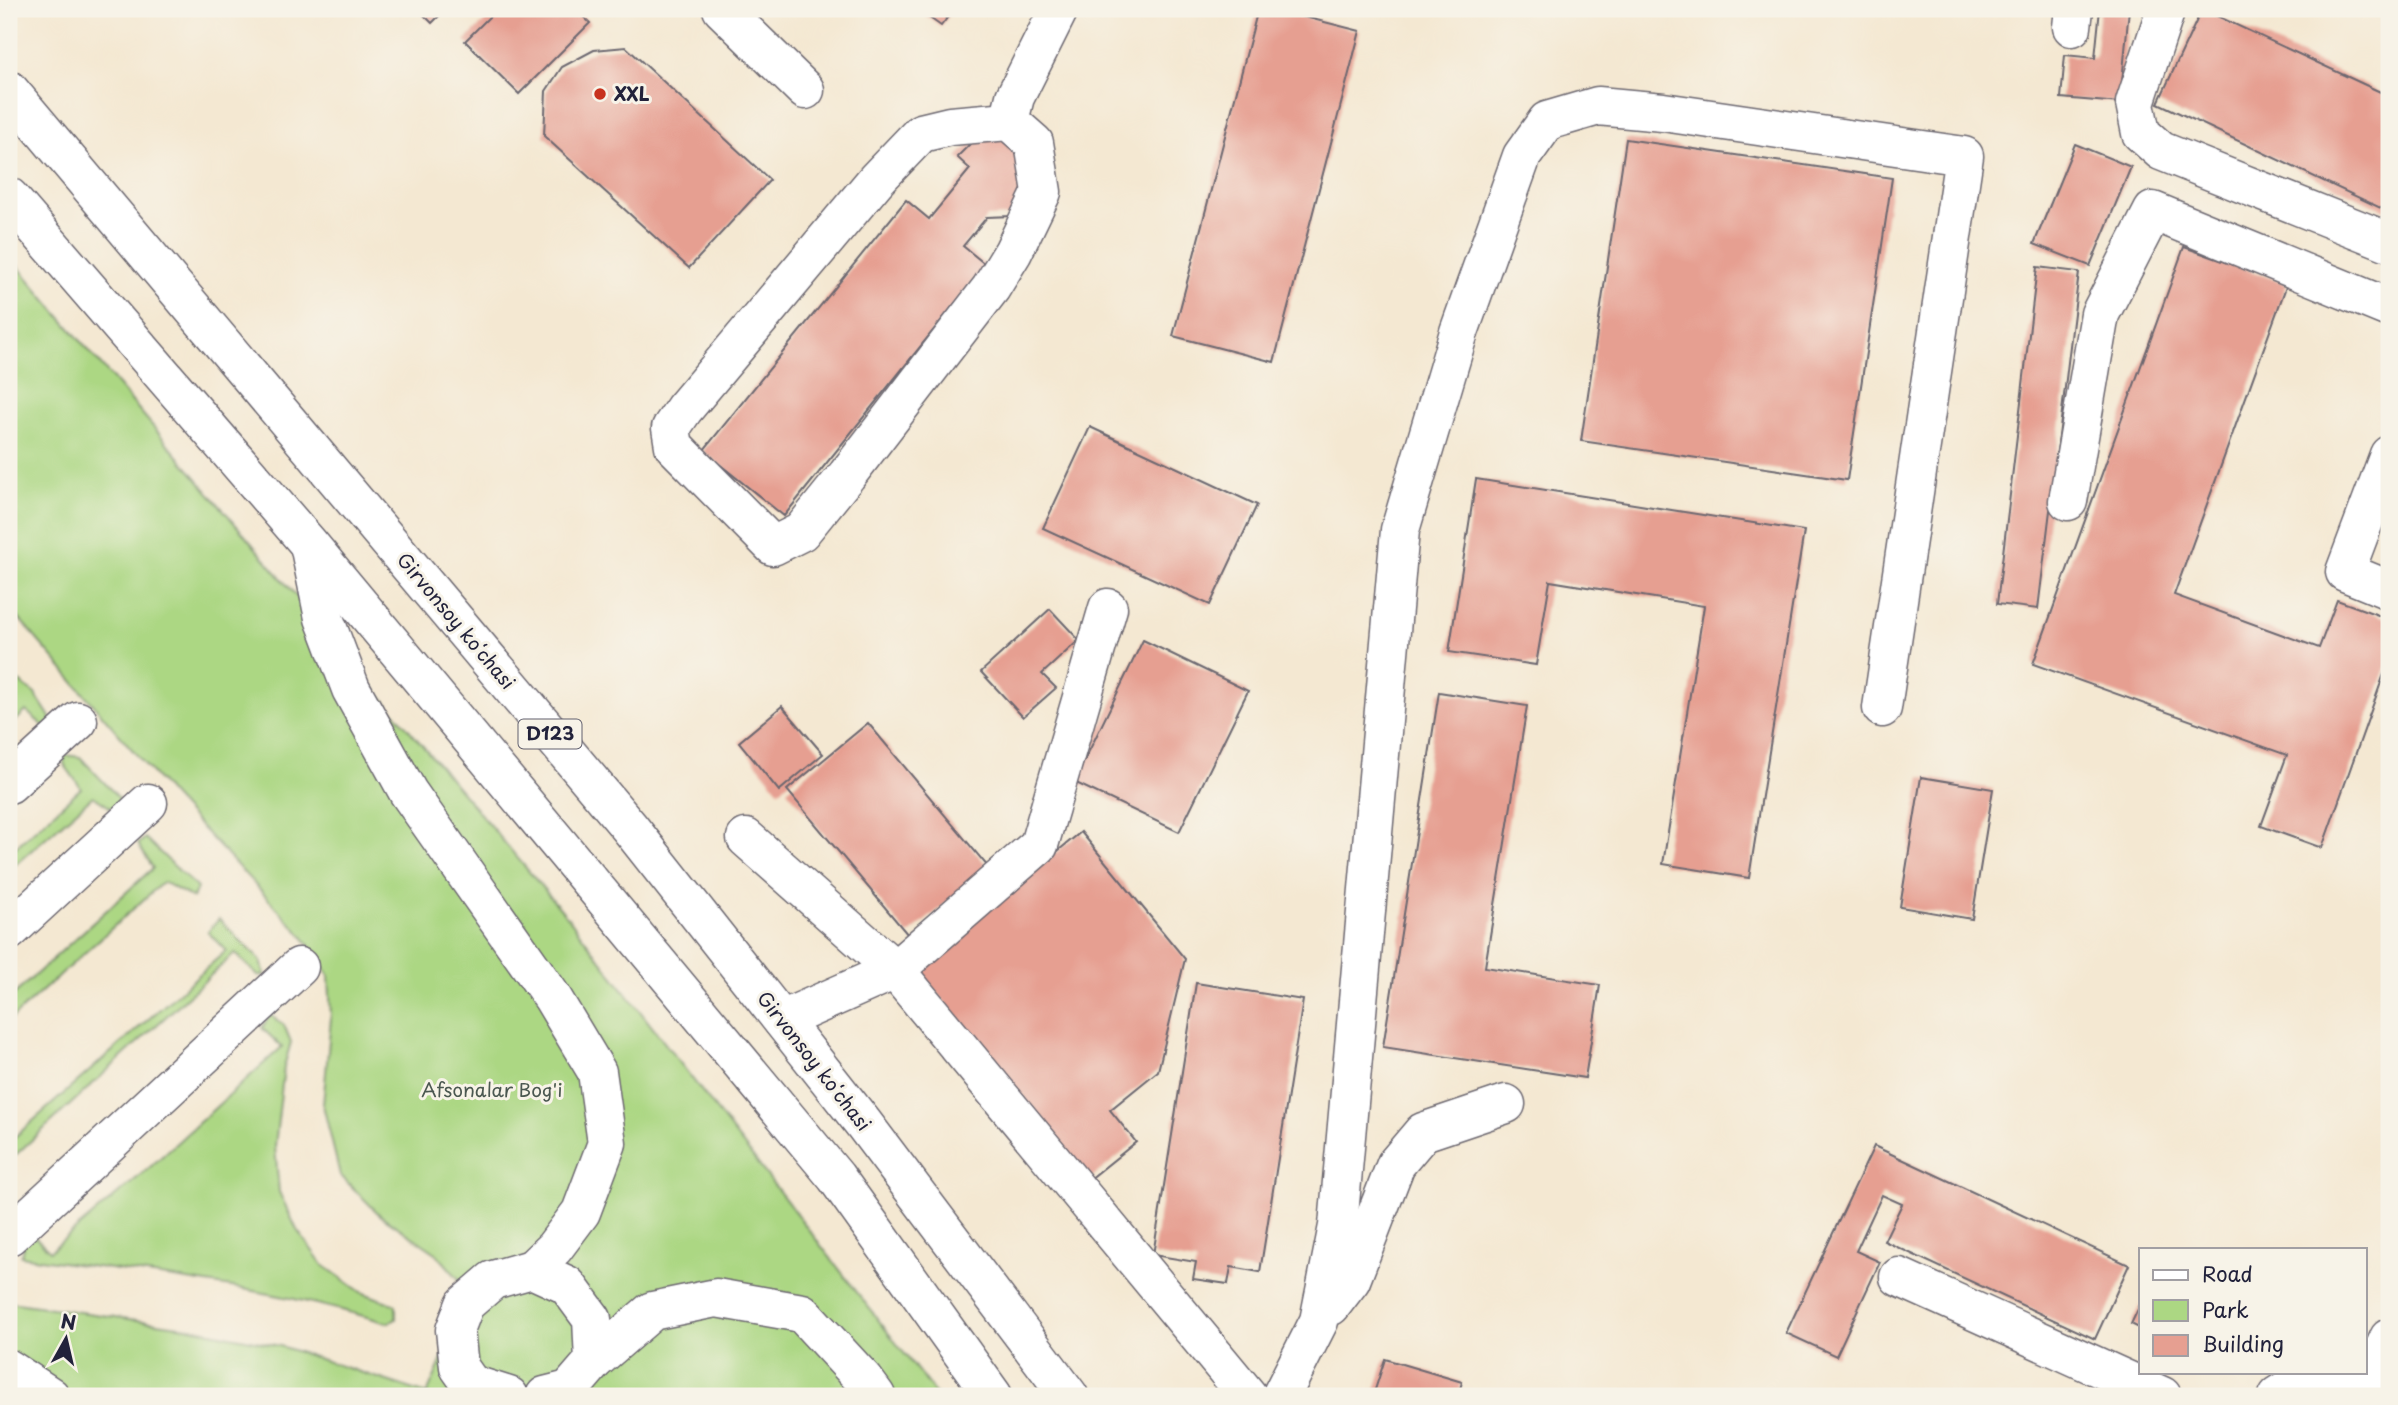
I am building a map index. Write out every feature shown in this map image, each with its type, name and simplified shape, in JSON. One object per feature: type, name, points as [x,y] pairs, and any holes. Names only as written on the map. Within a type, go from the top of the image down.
[{"type":"main road","points":[[722,9],[805,90]]},
{"type":"main road","points":[[1009,121],[1015,97],[1059,9]]},
{"type":"main road","points":[[2166,9],[2135,103],[2141,132],[2161,151],[2389,242]]},
{"type":"main road","name":"Girvonsoy koʻchasi","points":[[9,90],[630,828],[863,1123],[1069,1396]]},
{"type":"main road","points":[[1319,1321],[1338,1226],[1400,530],[1459,332],[1522,156],[1547,121],[1598,106],[1663,112],[1964,156],[1882,708]]},
{"type":"main road","points":[[1009,121],[1034,143],[1042,192],[1013,253],[976,308],[848,475],[801,532],[774,546],[674,446],[671,428],[876,180],[921,134],[950,127],[1009,121]]},
{"type":"main road","points":[[9,197],[309,544],[836,1177],[993,1396]]},
{"type":"main road","points":[[2068,500],[2099,314],[2153,211],[2389,307]]},
{"type":"main road","points":[[2386,473],[2345,572],[2389,590]]},
{"type":"main road","points":[[309,544],[324,618],[351,689],[408,792],[552,998],[597,1072],[607,1143],[581,1212],[554,1248],[532,1269],[493,1280],[466,1304],[456,1330],[459,1367],[469,1390],[509,1396]]},
{"type":"main road","points":[[782,1020],[895,970],[1039,845],[1108,608]]},
{"type":"main road","points":[[9,784],[78,722]]},
{"type":"main road","points":[[9,930],[148,803]]},
{"type":"main road","points":[[746,838],[895,970],[1248,1396]]},
{"type":"main road","points":[[9,1236],[299,967]]},
{"type":"main road","points":[[1281,1396],[1319,1321],[1352,1280],[1396,1164],[1423,1132],[1506,1104]]},
{"type":"main road","points":[[532,1269],[567,1285],[592,1319],[594,1361]]},
{"type":"main road","points":[[1899,1277],[2162,1396]]},
{"type":"main road","points":[[560,1394],[652,1311],[716,1298],[802,1313],[868,1391]]},
{"type":"main road","points":[[2326,1374],[2368,1384],[2389,1338]]},
{"type":"main road","points":[[9,1369],[50,1396]]},
{"type":"main road","points":[[2278,1396],[2314,1374]]},
{"type":"green space","name":"Afsonalar Bog'i","points":[[9,256],[569,919],[937,1396],[9,1396],[9,1302],[186,1327],[280,1346],[427,1394],[455,1330],[464,1285],[436,1253],[380,1215],[340,1175],[323,1105],[331,1018],[329,976],[302,935],[173,797],[9,607]]},
{"type":"green space","points":[[9,674],[35,694],[52,720],[46,728],[26,711],[9,727],[9,708],[14,703],[9,700]]},
{"type":"green space","points":[[65,755],[80,757],[118,797],[123,807],[111,808],[93,796],[9,870],[9,853],[81,788],[64,764]]},
{"type":"green space","points":[[145,838],[197,888],[193,898],[163,882],[9,1021],[9,999],[153,868],[138,844]]},
{"type":"green space","points":[[219,919],[261,961],[265,975],[258,976],[235,953],[9,1161],[9,1142],[226,951],[208,932]]},
{"type":"green space","points":[[270,1015],[284,1025],[291,1042],[284,1067],[275,1146],[279,1192],[297,1230],[323,1265],[361,1292],[396,1305],[396,1319],[387,1323],[342,1310],[252,1291],[21,1256],[24,1243],[34,1236],[50,1251],[149,1168],[282,1047],[262,1028]]},
{"type":"building","points":[[418,9],[446,9],[432,23]]},
{"type":"building","points":[[497,9],[575,9],[590,23],[519,94],[465,41]]},
{"type":"building","points":[[917,9],[954,9],[941,26]]},
{"type":"building","points":[[1258,9],[1273,9],[1360,31],[1274,362],[1173,336]]},
{"type":"building","points":[[2100,9],[2129,9],[2120,103],[2061,98],[2065,55],[2095,58]]},
{"type":"building","points":[[2202,9],[2389,96],[2389,212],[2158,103]]},
{"type":"building","points":[[626,47],[770,180],[689,268],[544,136],[546,91],[562,67],[594,50]]},
{"type":"building","points":[[976,138],[1014,140],[1031,198],[1012,216],[987,217],[963,246],[986,265],[784,516],[703,451],[906,200],[929,219],[970,169],[957,157]]},
{"type":"building","points":[[1626,139],[1892,178],[1847,480],[1581,441]]},
{"type":"building","points":[[2075,144],[2131,167],[2090,266],[2034,244]]},
{"type":"building","points":[[2184,247],[2287,284],[2174,595],[2319,648],[2337,600],[2389,619],[2389,660],[2322,848],[2261,826],[2287,755],[2033,664]]},
{"type":"building","points":[[2037,267],[2079,272],[2038,609],[1997,604]]},
{"type":"building","points":[[1090,427],[1257,505],[1210,605],[1043,528]]},
{"type":"building","points":[[1476,479],[1804,531],[1749,878],[1663,864],[1704,606],[1550,581],[1536,665],[1449,652]]},
{"type":"building","points":[[1050,609],[1079,640],[1042,674],[1056,688],[1023,717],[981,672]]},
{"type":"building","points":[[1143,640],[1248,691],[1179,832],[1074,782]]},
{"type":"building","points":[[1439,692],[1527,706],[1485,967],[1600,985],[1585,1078],[1383,1047]]},
{"type":"building","points":[[782,706],[823,754],[779,791],[739,742]]},
{"type":"building","points":[[868,723],[989,868],[908,935],[787,790]]},
{"type":"building","points":[[1921,777],[1993,789],[1972,919],[1900,907]]},
{"type":"building","points":[[1081,832],[1185,959],[1158,1071],[1110,1110],[1136,1142],[1090,1179],[916,967]]},
{"type":"building","points":[[1196,983],[1303,1000],[1260,1272],[1231,1267],[1228,1284],[1193,1279],[1196,1262],[1153,1255]]},
{"type":"building","points":[[1874,1146],[2129,1265],[2095,1339],[1884,1241],[1902,1204],[1882,1195],[1856,1251],[1880,1262],[1836,1356],[1786,1333]]},
{"type":"building","points":[[2139,1307],[2139,1328],[2131,1324]]},
{"type":"building","points":[[1385,1359],[1462,1382],[1458,1396],[1373,1396]]},
{"type":"place","name":"XXL","points":[[600,94]]}]
